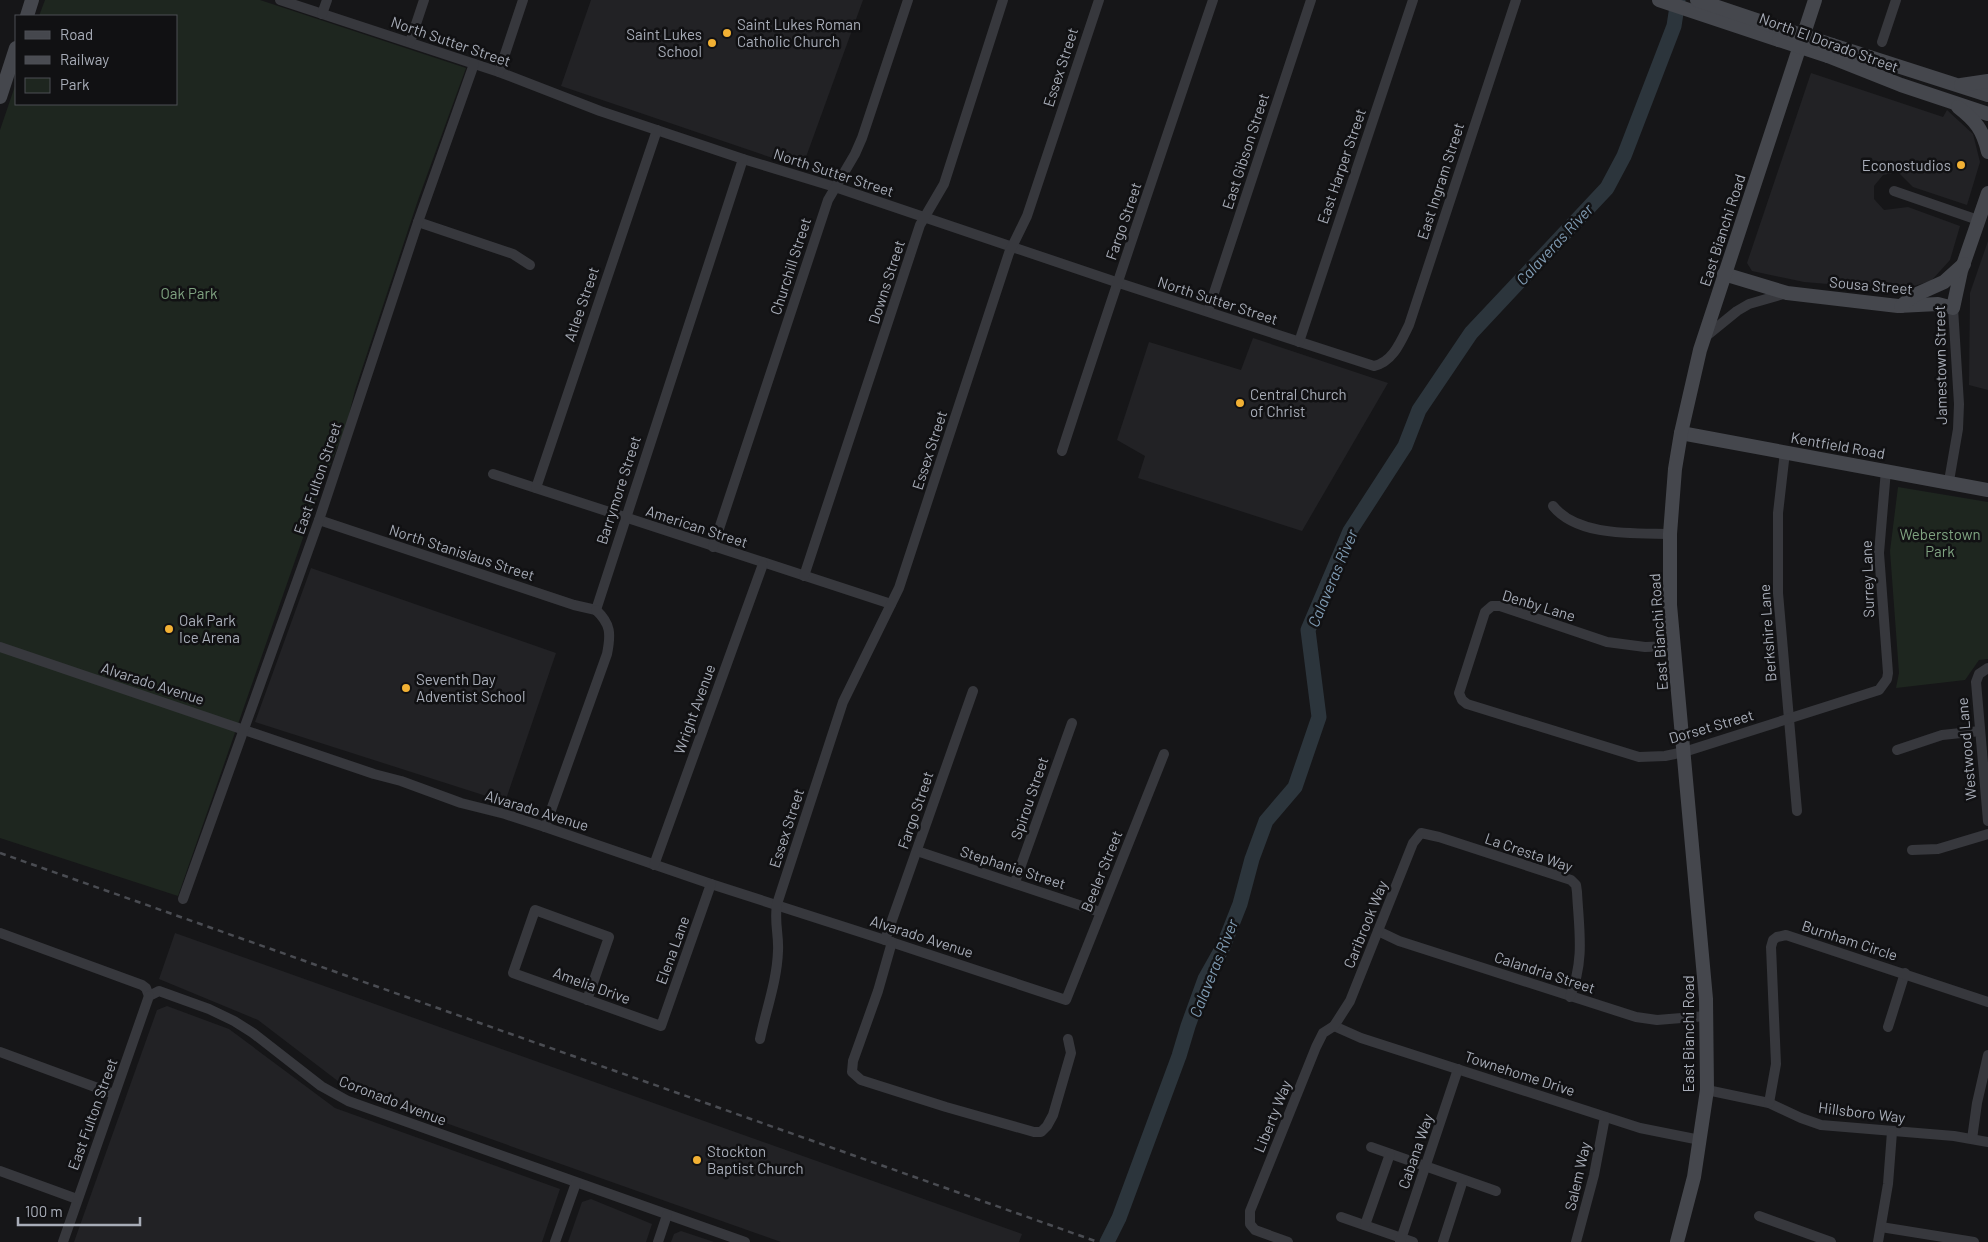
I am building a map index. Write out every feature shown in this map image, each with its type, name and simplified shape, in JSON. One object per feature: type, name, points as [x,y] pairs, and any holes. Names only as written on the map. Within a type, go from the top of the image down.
[{"type":"street","points":[[27,15],[32,0]]},
{"type":"street","name":"North Sutter Street","points":[[280,0],[499,72],[553,94],[743,159],[835,187],[1367,365],[1381,365]]},
{"type":"street","points":[[322,14],[327,0]]},
{"type":"street","points":[[410,42],[424,0]]},
{"type":"street","points":[[499,72],[523,0]]},
{"type":"street","name":"Churchill Street","points":[[713,547],[828,200],[855,154],[862,138],[908,0]]},
{"type":"street","name":"Downs Street","points":[[804,576],[920,225],[944,184],[1003,0]]},
{"type":"street","name":"Essex Street","points":[[760,1039],[771,993],[778,950],[775,919],[777,904],[843,702],[900,588],[1012,246],[1026,216],[1098,0]]},
{"type":"street","name":"Fargo Street","points":[[1062,451],[1116,282],[1138,224],[1212,0]]},
{"type":"street","name":"East Gibson Street","points":[[1208,311],[1311,0]]},
{"type":"street","name":"East Harper Street","points":[[1299,342],[1413,0]]},
{"type":"street","name":"East Ingram Street","points":[[1381,365],[1392,357],[1409,325],[1516,0]]},
{"type":"street","name":"North El Dorado Street","points":[[1659,0],[1781,34],[1830,51],[1958,85],[1988,95]]},
{"type":"street","name":"North El Dorado Street","points":[[1696,0],[1767,30]]},
{"type":"street","name":"East Bianchi Road","points":[[1677,1242],[1688,1204],[1707,1090],[1704,970],[1670,605],[1670,534],[1675,469],[1681,433],[1704,338],[1815,0]]},
{"type":"street","points":[[1882,42],[1896,0]]},
{"type":"street","points":[[0,97],[15,51]]},
{"type":"street","name":"North El Dorado Street","points":[[1830,51],[1902,85],[1988,114]]},
{"type":"street","name":"East Fulton Street","points":[[183,899],[319,520],[418,222],[474,64]]},
{"type":"street","points":[[1958,85],[1988,81]]},
{"type":"street","points":[[1952,102],[1972,117],[1984,134],[1988,152]]},
{"type":"street","name":"Atlee Street","points":[[536,488],[656,130]]},
{"type":"street","name":"Barrymore Street","points":[[596,610],[743,159]]},
{"type":"street","points":[[1988,186],[1988,193]]},
{"type":"street","points":[[1894,191],[1978,220]]},
{"type":"street","name":"Jamestown Street","points":[[1949,481],[1958,429],[1959,404],[1953,308],[1964,264],[1988,193]]},
{"type":"street","points":[[418,222],[513,254],[530,265]]},
{"type":"street","points":[[1901,306],[1916,295],[1944,282],[1964,264]]},
{"type":"street","name":"Sousa Street","points":[[1724,274],[1786,293],[1901,306],[1938,304],[1953,308]]},
{"type":"street","name":"Sousa Street","points":[[1704,338],[1737,311],[1749,304],[1786,293]]},
{"type":"street","name":"Kentfield Road","points":[[1681,433],[1949,481],[1988,490]]},
{"type":"street","name":"Berkshire Lane","points":[[1785,452],[1778,514],[1777,556],[1780,630],[1797,811]]},
{"type":"street","name":"Surrey Lane","points":[[1884,686],[1888,673],[1879,554],[1886,470]]},
{"type":"street","name":"American Street","points":[[493,474],[762,564],[891,604]]},
{"type":"street","points":[[1553,506],[1558,512],[1576,523],[1602,531],[1670,534]]},
{"type":"street","name":"North Stanislaus Street","points":[[319,520],[574,605],[596,610]]},
{"type":"street","name":"Wright Avenue","points":[[654,865],[762,564]]},
{"type":"street","name":"Denby Lane","points":[[1460,698],[1460,688],[1480,631],[1484,612],[1492,606],[1497,605],[1607,642],[1637,646],[1674,646]]},
{"type":"street","points":[[546,827],[607,654],[609,644],[608,626],[604,618],[596,610]]},
{"type":"street","name":"Alvarado Avenue","points":[[0,647],[461,803],[546,827],[711,884],[1066,1000]]},
{"type":"street","name":"Westwood Lane","points":[[1984,671],[1976,682],[1988,821]]},
{"type":"street","name":"Dorset Street","points":[[1460,698],[1467,704],[1633,756],[1665,756],[1684,752],[1874,693],[1884,686]]},
{"type":"street","name":"Fargo Street","points":[[973,691],[917,851],[889,941],[878,991],[853,1061],[852,1072],[861,1080],[946,1107],[1034,1132],[1041,1132],[1047,1126],[1052,1115],[1071,1053],[1068,1039]]},
{"type":"street","name":"Spirou Street","points":[[1015,882],[1072,723]]},
{"type":"street","points":[[1898,750],[1942,735],[1980,731]]},
{"type":"street","name":"Beeler Street","points":[[1066,1000],[1164,754]]},
{"type":"street","name":"Caribrook Way","points":[[1334,1026],[1350,1001],[1413,843],[1422,833]]},
{"type":"street","name":"La Cresta Way","points":[[1422,833],[1572,880],[1576,885],[1577,892],[1581,956],[1576,982],[1570,996]]},
{"type":"street","points":[[1912,850],[1938,849],[1988,834]]},
{"type":"street","name":"Stephanie Street","points":[[917,851],[1015,882],[1100,912]]},
{"type":"street","name":"Elena Lane","points":[[661,1026],[711,884]]},
{"type":"street","name":"Amelia Drive","points":[[587,1000],[609,937],[535,910],[513,973],[587,1000],[661,1026]]},
{"type":"street","name":"Calandria Street","points":[[1378,932],[1398,941],[1636,1017],[1657,1020],[1706,1016]]},
{"type":"street","points":[[0,933],[142,985],[146,988],[149,996]]},
{"type":"street","name":"Burnham Circle","points":[[1769,1103],[1776,1064],[1771,947],[1773,940],[1777,937],[1786,935],[1988,1002]]},
{"type":"street","points":[[1888,1027],[1905,974]]},
{"type":"street","name":"Coronado Avenue","points":[[149,996],[159,991],[209,1009],[234,1021],[253,1033],[320,1086],[348,1101],[744,1242]]},
{"type":"street","name":"East Fulton Street","points":[[63,1242],[149,996]]},
{"type":"street","name":"Townehome Drive","points":[[1334,1026],[1361,1038],[1606,1117],[1656,1132],[1700,1140]]},
{"type":"street","name":"Liberty Way","points":[[1288,1242],[1254,1230],[1250,1224],[1250,1211],[1316,1046],[1323,1033],[1334,1026]]},
{"type":"street","points":[[0,1052],[114,1094]]},
{"type":"street","points":[[1972,1139],[1977,1103],[1988,1055]]},
{"type":"street","name":"Cabana Way","points":[[1400,1240],[1458,1069]]},
{"type":"street","name":"Hillsboro Way","points":[[1707,1090],[1769,1103],[1821,1125],[1988,1142]]},
{"type":"street","name":"Salem Way","points":[[1576,1242],[1594,1175],[1606,1117]]},
{"type":"street","points":[[1878,1242],[1888,1184],[1892,1132]]},
{"type":"street","points":[[1371,1147],[1425,1168],[1496,1191]]},
{"type":"street","points":[[1366,1226],[1390,1154]]},
{"type":"street","points":[[0,1171],[77,1199]]},
{"type":"street","points":[[1443,1242],[1463,1180]]},
{"type":"street","points":[[555,1242],[576,1183]]},
{"type":"street","points":[[658,1242],[667,1215]]},
{"type":"street","points":[[1759,1216],[1831,1242]]},
{"type":"street","points":[[1342,1217],[1400,1240],[1413,1242]]},
{"type":"street","points":[[1881,1227],[1974,1242]]},
{"type":"shaded area","name":"Saint Lukes School","points":[[591,0],[863,0],[802,168],[561,86]]},
{"type":"shaded area","points":[[1811,73],[1943,117],[1947,110],[1973,134],[1980,162],[1967,205],[1913,187],[1898,172],[1883,175],[1874,186],[1874,199],[1884,210],[1908,207],[1960,226],[1950,260],[1931,281],[1900,290],[1804,282],[1752,271],[1747,263]]},
{"type":"shaded area","points":[[1988,241],[1988,390],[1969,385],[1970,293]]},
{"type":"shaded area","points":[[1253,338],[1388,383],[1302,531],[1138,478],[1145,456],[1117,440],[1149,342],[1241,370]]},
{"type":"shaded area","name":"Seventh Day Adventist School","points":[[311,568],[556,653],[505,802],[255,722]]},
{"type":"shaded area","points":[[175,933],[1022,1234],[1019,1242],[781,1242],[347,1088],[258,1020],[159,979]]},
{"type":"shaded area","points":[[167,1006],[229,1029],[335,1108],[560,1189],[542,1242],[74,1242],[157,1010]]},
{"type":"shaded area","points":[[591,1199],[652,1224],[646,1242],[568,1242],[582,1202]]},
{"type":"shaded area","points":[[681,1231],[714,1242],[671,1242],[674,1234]]},
{"type":"green space","name":"Oak Park","points":[[45,0],[260,0],[466,68],[418,200],[355,390],[346,427],[320,489],[178,896],[0,838],[0,130],[15,86],[15,105],[178,105],[178,15],[39,15]]},
{"type":"green space","name":"Weberstown Park","points":[[1898,487],[1988,502],[1988,659],[1979,660],[1965,680],[1896,688],[1899,673],[1890,551]]},
{"type":"waterway","name":"Calaveras River","points":[[1107,1242],[1119,1218],[1179,1056],[1205,979],[1223,947],[1240,904],[1252,859],[1266,821],[1295,787],[1319,717],[1308,630],[1350,531],[1405,446],[1419,410],[1471,333],[1607,188],[1624,156],[1674,26],[1678,0]]},
{"type":"railway","points":[[0,853],[1098,1242]]},
{"type":"place","name":"Saint Lukes Roman Catholic Church","points":[[727,33]]},
{"type":"place","name":"Saint Lukes School","points":[[712,43]]},
{"type":"place","name":"Econostudios","points":[[1961,165]]},
{"type":"place","name":"Central Church of Christ","points":[[1240,403]]},
{"type":"place","name":"Oak Park Ice Arena","points":[[169,629]]},
{"type":"place","name":"Seventh Day Adventist School","points":[[406,688]]},
{"type":"place","name":"Stockton Baptist Church","points":[[697,1160]]}]
